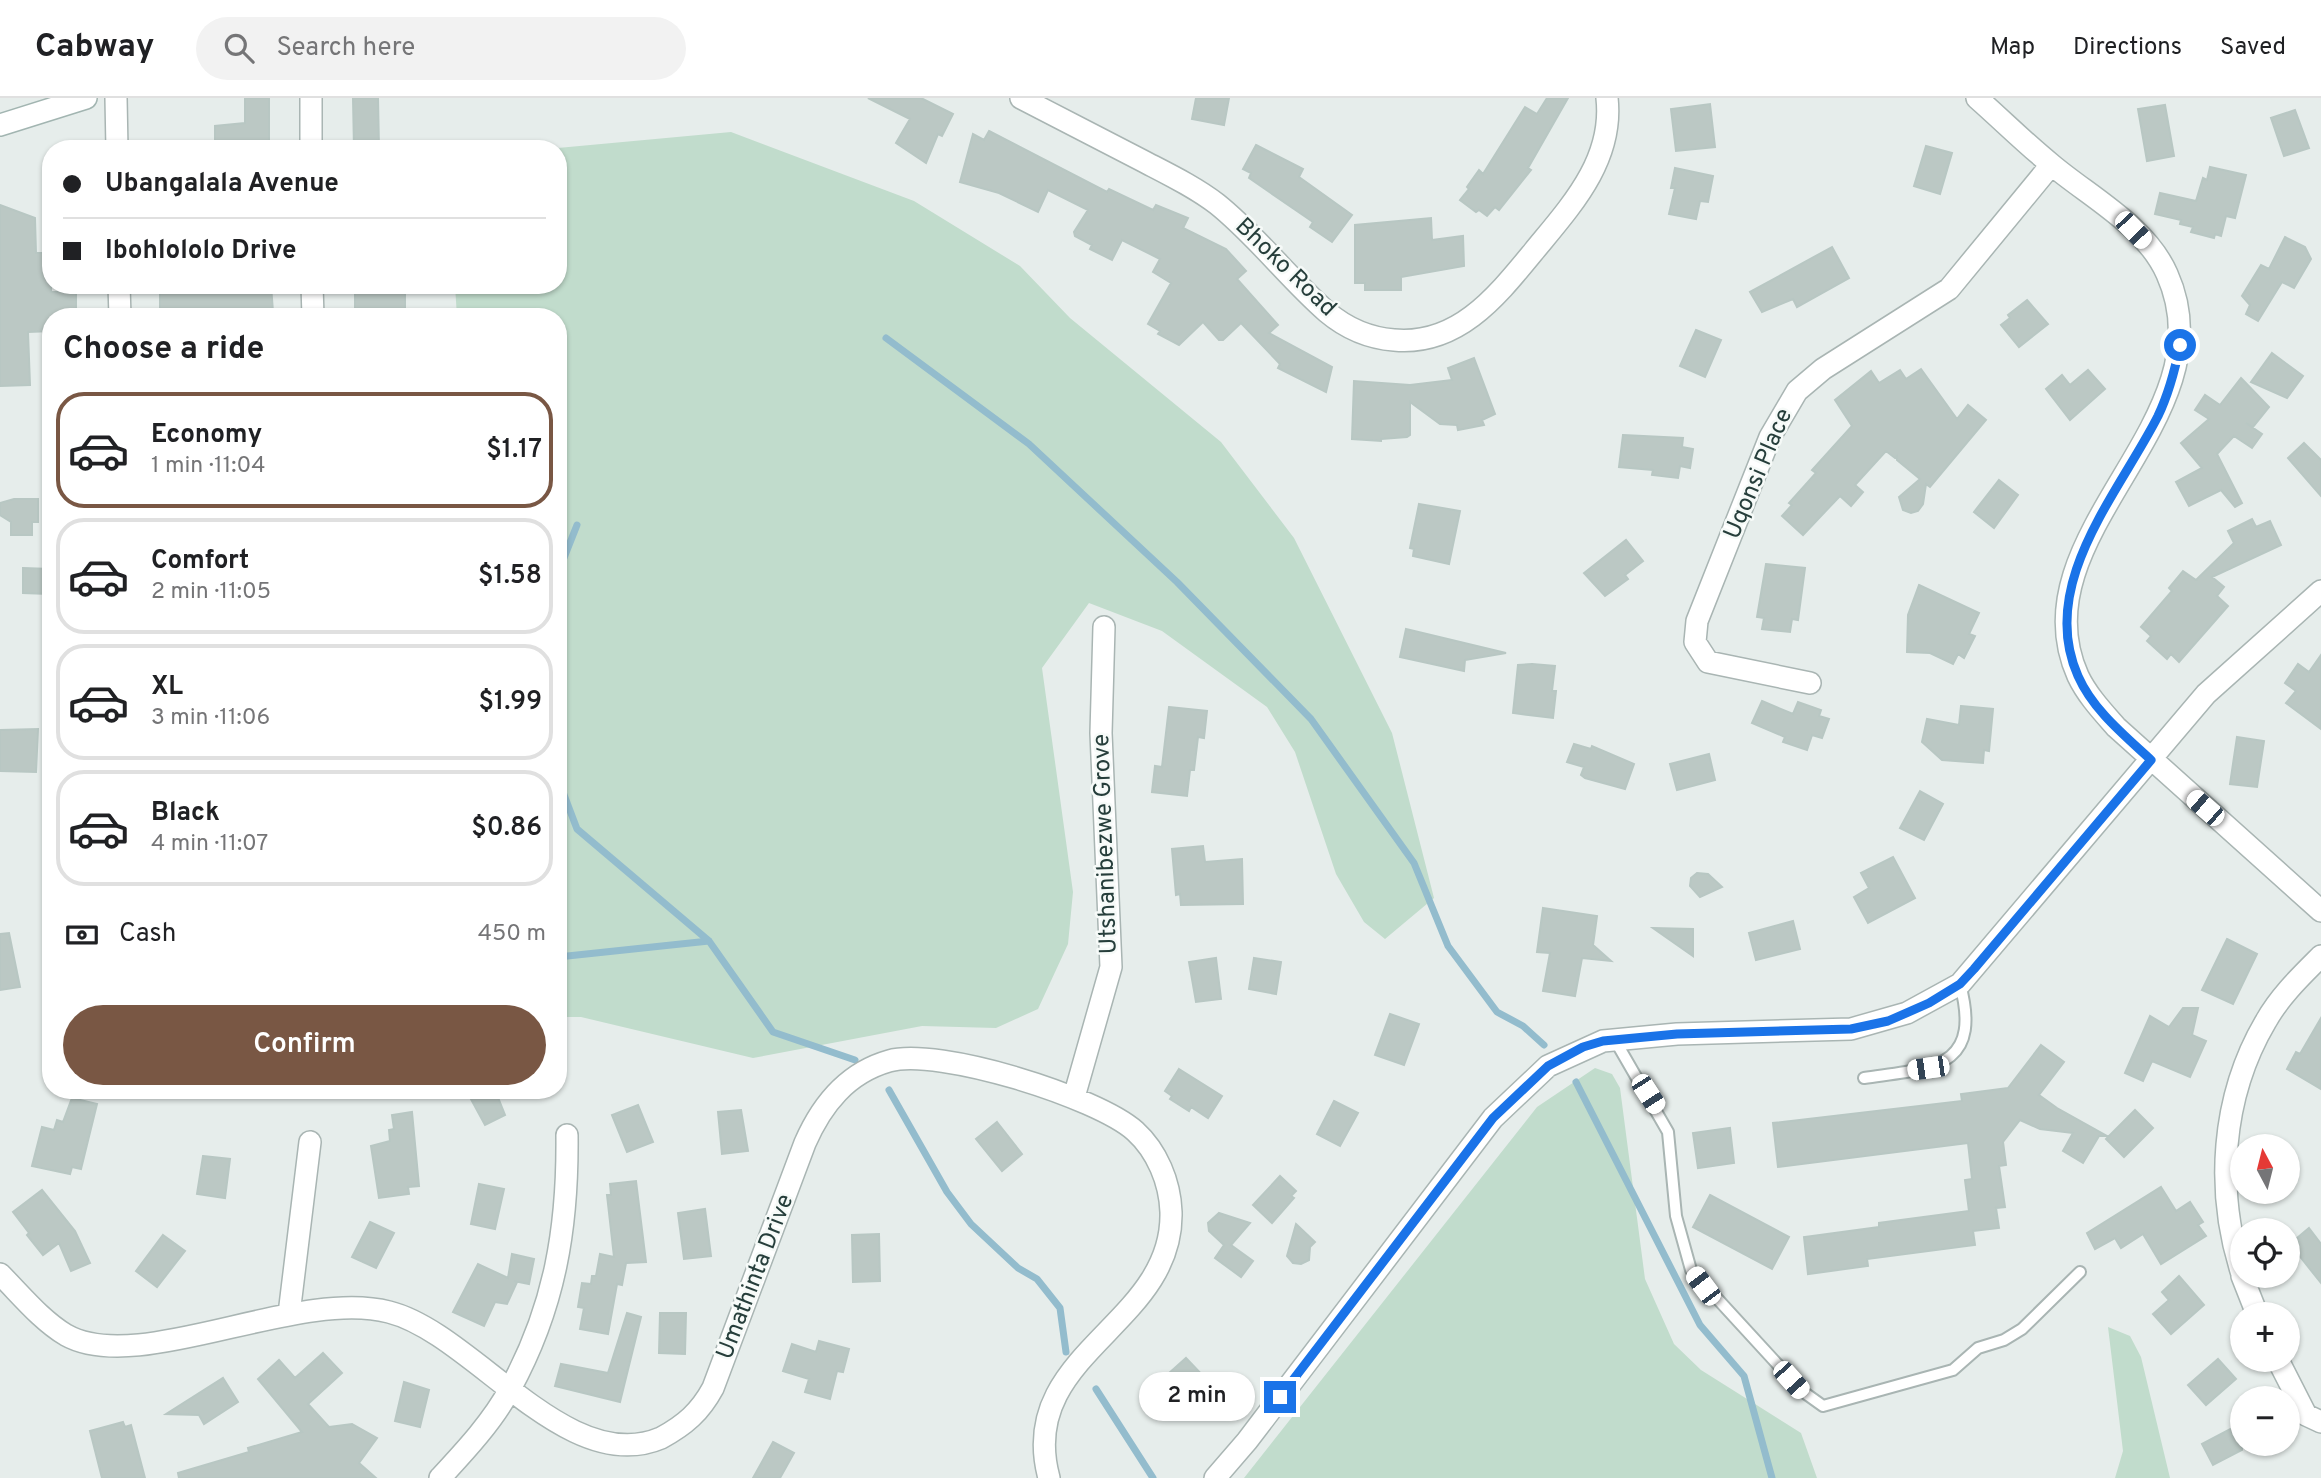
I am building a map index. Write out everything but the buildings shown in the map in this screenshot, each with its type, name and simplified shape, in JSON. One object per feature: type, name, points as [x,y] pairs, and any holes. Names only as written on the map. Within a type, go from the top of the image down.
[{"type":"street","points":[[0,125],[86,98]]},
{"type":"street","points":[[116,98],[117,140]]},
{"type":"street","points":[[311,98],[312,140]]},
{"type":"street","name":"Bhoko Road","points":[[1021,98],[1214,201],[1337,320],[1369,337],[1405,341],[1437,337],[1466,322],[1488,304],[1534,251],[1578,196],[1599,160],[1605,144],[1607,98]]},
{"type":"street","points":[[1977,98],[2051,165],[2133,230],[2151,248],[2167,272],[2179,306],[2180,345],[2173,378],[2158,415],[2090,537],[2069,595],[2067,624],[2077,675],[2092,700],[2151,760],[2321,911]]},
{"type":"street","name":"Uqonsi Place","points":[[1810,683],[1708,662],[1695,642],[1697,621],[1770,437],[1788,403],[1807,380],[1949,289],[2051,165]]},
{"type":"street","points":[[1215,1478],[1247,1441],[1493,1118],[1548,1066],[1583,1047],[1603,1041],[1616,1042],[1677,1034],[1851,1029],[1907,1013],[1960,984],[2206,694],[2321,591]]},
{"type":"street","name":"Utshanibezwe Grove","points":[[1074,1097],[1111,967],[1101,746],[1104,627]]},
{"type":"street","points":[[2230,1220],[2225,1197],[2224,1163],[2230,1118],[2265,1021],[2280,999],[2321,956]]},
{"type":"street","name":"Umathinta Drive","points":[[0,1274],[53,1325],[67,1335],[100,1346],[136,1345],[289,1314],[358,1307],[391,1312],[436,1334],[563,1429],[605,1444],[655,1441],[689,1422],[702,1408],[713,1388],[814,1123],[836,1092],[850,1079],[869,1069],[902,1058],[936,1059],[1074,1097],[1121,1120],[1147,1145],[1165,1178],[1170,1219],[1167,1245],[1156,1274],[1134,1304],[1074,1366],[1054,1395],[1045,1433],[1049,1478]]},
{"type":"street","points":[[440,1478],[510,1390],[536,1330],[559,1263],[567,1186],[567,1135]]},
{"type":"street","points":[[289,1314],[310,1142]]},
{"type":"street","points":[[2284,1372],[2306,1415],[2321,1422]]},
{"type":"lane","points":[[1864,1078],[1928,1068],[1949,1057],[1959,1047],[1967,1029],[1960,984]]},
{"type":"lane","points":[[1616,1042],[1668,1132],[1676,1216],[1691,1270],[1802,1391],[1823,1406],[1953,1370],[1979,1348],[2004,1340],[2022,1329],[2080,1272]]},
{"type":"green space","points":[[731,132],[914,201],[1020,266],[1070,318],[1221,442],[1294,538],[1392,733],[1434,898],[1385,939],[1364,922],[1336,874],[1295,752],[1267,707],[1162,631],[1089,603],[1042,668],[1073,892],[1068,944],[1038,1009],[996,1028],[922,1026],[753,1058],[581,1017],[567,1017],[567,308],[456,308],[456,294],[567,294],[567,147]]},
{"type":"green space","points":[[1595,1068],[1612,1074],[1620,1088],[1645,1279],[1674,1344],[1701,1370],[1801,1433],[1817,1478],[1244,1478],[1537,1107]]},
{"type":"green space","points":[[2108,1327],[2130,1336],[2141,1357],[2170,1478],[2115,1478],[2123,1451]]},
{"type":"waterway","points":[[886,338],[1029,444],[1177,582],[1311,719],[1414,863],[1448,946],[1497,1012],[1523,1026],[1544,1045]]},
{"type":"waterway","points":[[567,550],[577,525]]},
{"type":"waterway","points":[[567,803],[577,829],[709,941],[773,1032],[855,1060]]},
{"type":"waterway","points":[[567,956],[709,941]]},
{"type":"waterway","points":[[1576,1082],[1700,1325],[1744,1376],[1772,1478]]},
{"type":"waterway","points":[[889,1090],[947,1192],[971,1224],[1018,1268],[1037,1279],[1060,1308],[1066,1352]]},
{"type":"waterway","points":[[1096,1389],[1153,1478]]},
{"type":"route","points":[[1280,1397],[1493,1118],[1548,1066],[1583,1047],[1603,1041],[1616,1042],[1677,1034],[1851,1029],[1888,1021],[1929,1003],[1960,984],[2017,920],[2151,760],[2092,700],[2077,675],[2067,624],[2069,595],[2093,531],[2158,415],[2173,378],[2180,345]]}]
